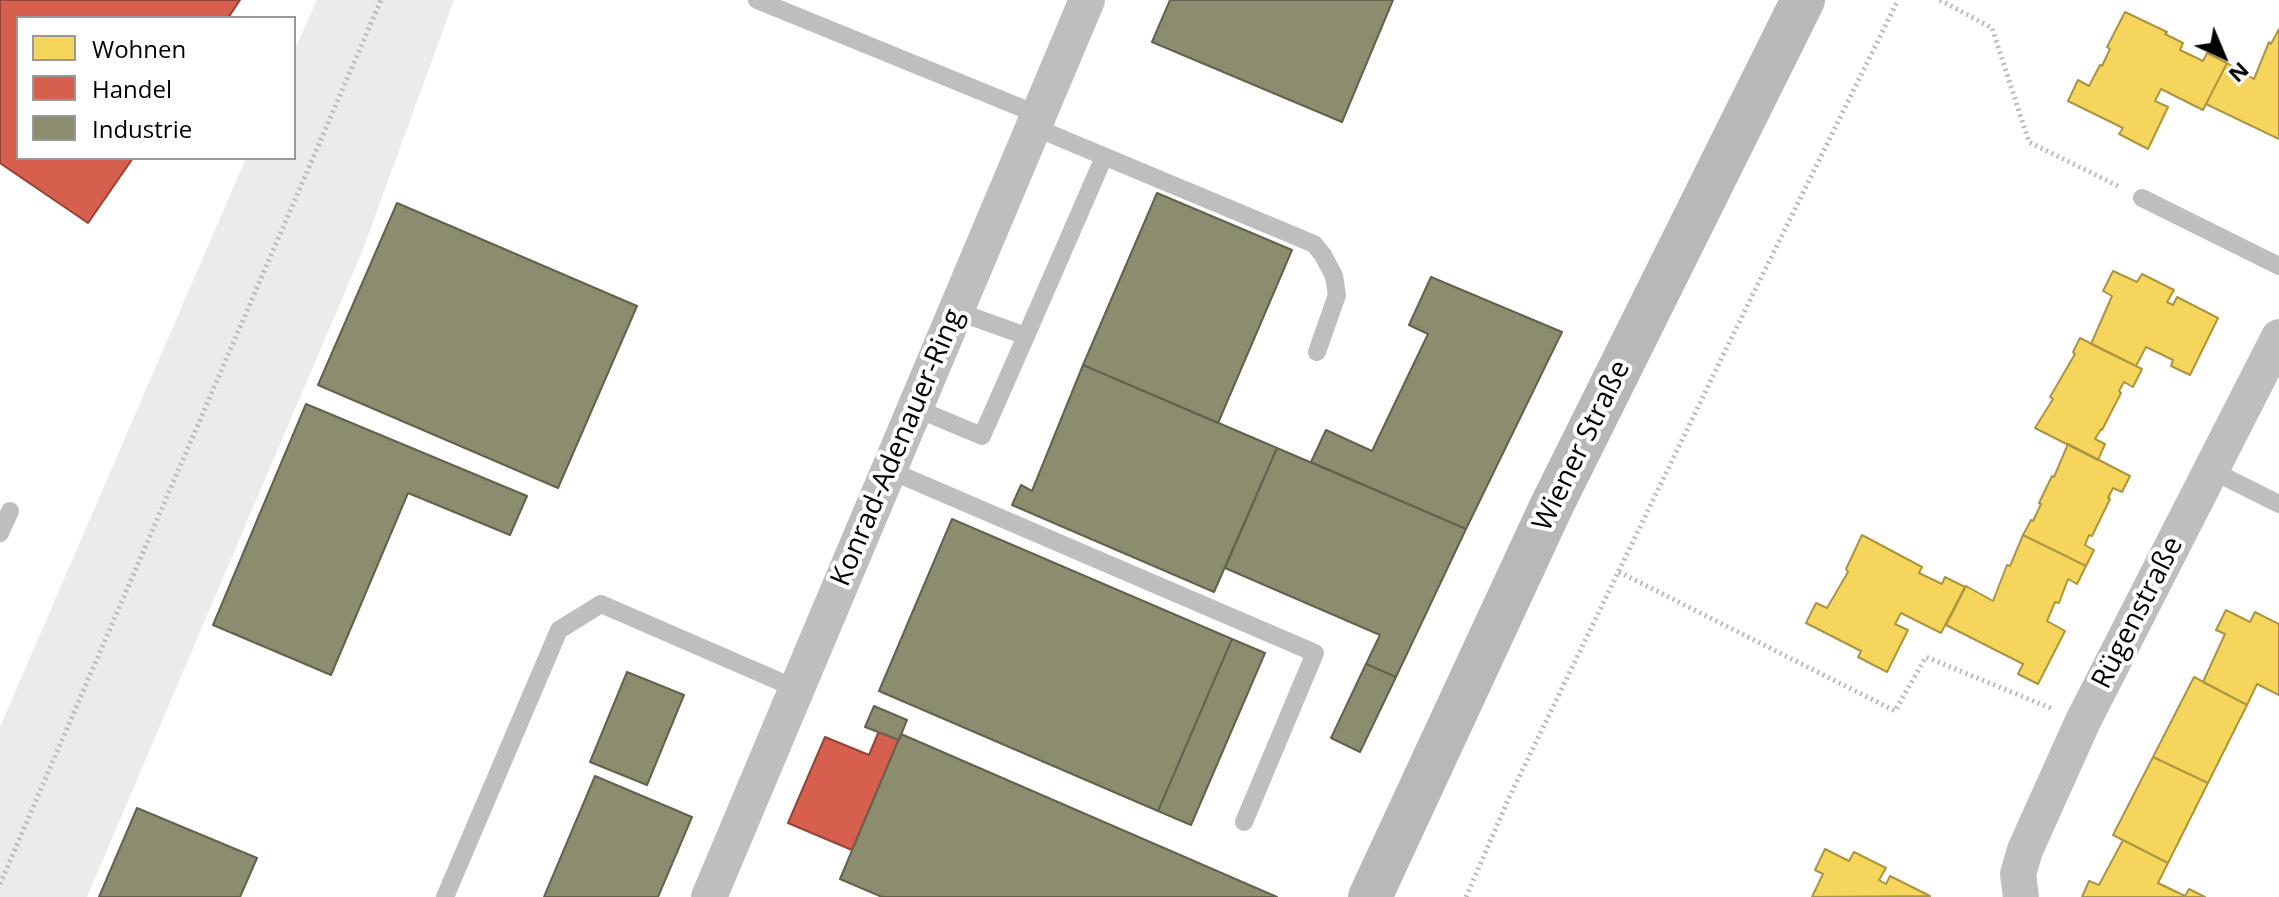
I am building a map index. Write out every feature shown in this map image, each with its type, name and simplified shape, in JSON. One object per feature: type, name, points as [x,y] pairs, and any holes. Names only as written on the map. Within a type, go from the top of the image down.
[{"type":"street","name":"Konrad-Adenauer-Ring","points":[[709,897],[1087,0]]},
{"type":"street","name":"Wiener Straße","points":[[1370,897],[1551,507],[1803,0]]},
{"type":"street","name":"Rügenstraße","points":[[2021,897],[2018,874],[2025,850],[2083,721],[2279,337]]},
{"type":"lane","points":[[757,0],[1036,121],[1104,157],[1314,244],[1334,276],[1337,295],[1317,352]]},
{"type":"lane","points":[[915,408],[982,436],[1104,157]]},
{"type":"lane","points":[[2142,198],[2279,266]]},
{"type":"lane","points":[[956,311],[1026,336]]},
{"type":"lane","points":[[889,470],[1315,653],[1244,822]]},
{"type":"lane","points":[[2211,470],[2279,504]]},
{"type":"lane","points":[[0,533],[10,511]]},
{"type":"lane","points":[[445,897],[559,630],[601,604],[797,689]]},
{"type":"path","points":[[0,884],[381,0]]},
{"type":"path","points":[[1466,897],[1508,800],[1898,0]]},
{"type":"path","points":[[1940,0],[1992,28],[2029,142],[2142,198]]},
{"type":"path","points":[[1619,572],[1895,711],[1926,657],[2083,721]]},
{"type":"shaded area","points":[[317,0],[454,0],[362,252],[87,897],[0,897],[0,727],[245,160],[296,160],[296,47]]},
{"type":"building: Wohnen","points":[[2125,12],[2183,43],[2180,50],[2203,61],[2207,53],[2227,63],[2203,110],[2161,89],[2155,101],[2168,107],[2148,149],[2119,134],[2123,128],[2068,101],[2078,80],[2089,86],[2102,66],[2110,49],[2107,47]]},
{"type":"building: Wohnen","points":[[2279,29],[2279,139],[2206,104],[2227,63],[2254,79],[2269,42],[2271,44]]},
{"type":"building: Wohnen","points":[[2113,271],[2137,282],[2142,274],[2174,290],[2167,302],[2173,305],[2177,297],[2218,318],[2190,375],[2171,366],[2173,360],[2146,347],[2136,366],[2091,344],[2112,296],[2103,291]]},
{"type":"building: Wohnen","points":[[2080,338],[2142,369],[2133,387],[2124,382],[2095,439],[2105,444],[2098,460],[2035,428],[2053,399],[2050,397],[2075,354],[2073,352]]},
{"type":"building: Wohnen","points":[[2068,444],[2130,476],[2122,492],[2113,488],[2092,536],[2089,535],[2085,545],[2094,550],[2086,566],[2023,535],[2033,521]]},
{"type":"building: Wohnen","points":[[1862,535],[1922,567],[1919,573],[1942,584],[1945,577],[1965,587],[1941,633],[1901,613],[1895,624],[1908,630],[1887,672],[1858,657],[1861,651],[1806,623],[1816,603],[1827,608],[1848,572],[1846,569]]},
{"type":"building: Wohnen","points":[[2023,535],[2086,566],[2077,584],[2068,579],[2059,603],[2055,602],[2047,621],[2065,631],[2038,684],[2018,674],[2023,664],[1946,625],[1966,586],[1993,601]]},
{"type":"building: Wohnen","points":[[2226,610],[2250,622],[2255,612],[2279,624],[2279,695],[2257,684],[2247,705],[2203,682],[2225,634],[2216,630]]},
{"type":"building: Wohnen","points":[[2194,677],[2247,705],[2208,783],[2153,757]]},
{"type":"building: Wohnen","points":[[2153,757],[2208,783],[2168,863],[2113,835]]},
{"type":"building: Wohnen","points":[[2123,840],[2168,863],[2158,883],[2185,896],[2189,889],[2205,897],[2082,897],[2089,881],[2099,885]]},
{"type":"building: Wohnen","points":[[1825,849],[1849,861],[1854,852],[1886,868],[1879,880],[1886,884],[1890,876],[1930,896],[1812,897],[1823,874],[1815,870]]},
{"type":"building: Handel","points":[[0,0],[240,0],[229,16],[16,16],[16,160],[132,160],[88,223],[0,163]]},
{"type":"building: Handel","points":[[879,731],[899,740],[852,850],[788,823],[825,737],[869,755]]},
{"type":"building: Industrie","points":[[1170,0],[1393,0],[1342,122],[1152,42]]},
{"type":"building: Industrie","points":[[1157,193],[1292,250],[1218,423],[1083,365]]},
{"type":"building: Industrie","points":[[397,203],[637,306],[558,488],[318,385]]},
{"type":"building: Industrie","points":[[1431,277],[1562,332],[1466,529],[1311,462],[1326,430],[1372,451],[1428,334],[1409,325]]},
{"type":"building: Industrie","points":[[1083,365],[1277,448],[1214,592],[1012,505],[1021,485],[1032,491]]},
{"type":"building: Industrie","points":[[306,404],[527,496],[510,535],[408,493],[331,675],[213,625]]},
{"type":"building: Industrie","points":[[1277,448],[1466,529],[1396,677],[1366,664],[1380,635],[1225,568]]},
{"type":"building: Industrie","points":[[952,519],[1232,639],[1158,811],[879,691]]},
{"type":"building: Industrie","points":[[1232,639],[1265,653],[1191,825],[1158,811]]},
{"type":"building: Industrie","points":[[1366,664],[1396,677],[1360,752],[1331,738]]},
{"type":"building: Industrie","points":[[627,672],[684,695],[647,785],[590,762]]},
{"type":"building: Industrie","points":[[874,706],[907,720],[899,740],[865,727]]},
{"type":"building: Industrie","points":[[901,734],[1277,897],[882,897],[840,879]]},
{"type":"building: Industrie","points":[[595,776],[692,817],[658,897],[544,897]]},
{"type":"building: Industrie","points":[[137,808],[257,858],[240,897],[99,897]]}]
